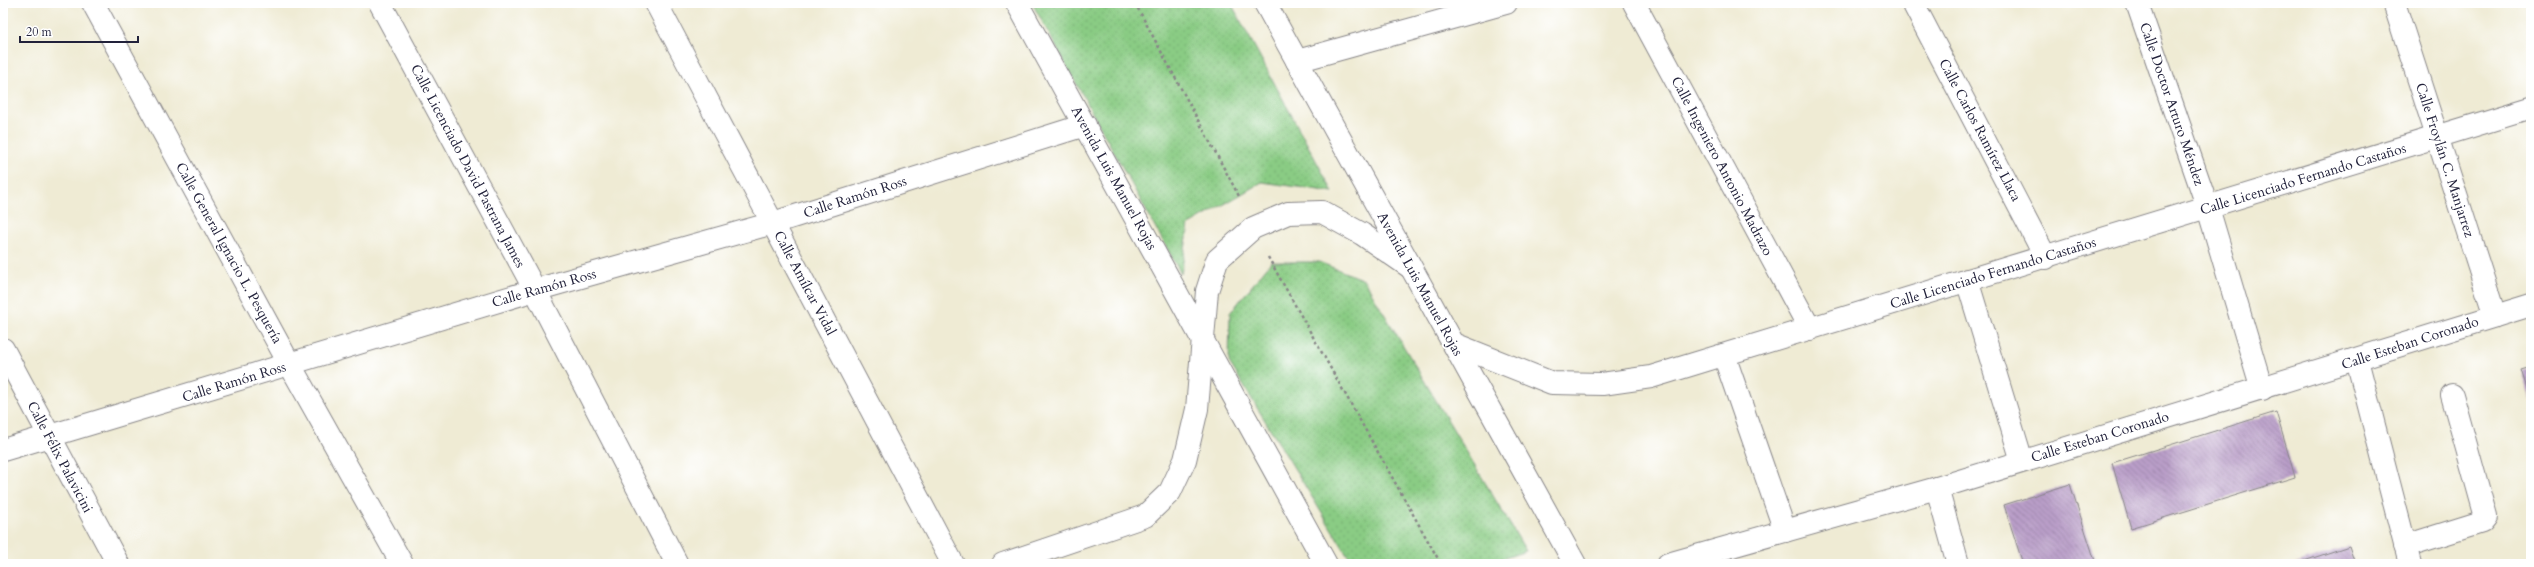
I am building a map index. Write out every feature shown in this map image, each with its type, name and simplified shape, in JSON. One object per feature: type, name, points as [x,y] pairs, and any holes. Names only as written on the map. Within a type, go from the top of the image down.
[{"type":"street","name":"Calle General Ignacio L. Pesquería","points":[[93,3],[290,365],[402,564]]},
{"type":"street","name":"Calle Licenciado David Pastrana James","points":[[380,3],[535,290],[678,564]]},
{"type":"street","name":"Calle Amílcar Vidal","points":[[656,3],[953,564]]},
{"type":"street","name":"Avenida Luis Manuel Rojas","points":[[1017,3],[1326,564]]},
{"type":"street","name":"Avenida Luis Manuel Rojas","points":[[1265,3],[1575,564]]},
{"type":"street","points":[[1297,61],[1506,3]]},
{"type":"street","name":"Calle Ingeniero Antonio Madrazo","points":[[1634,3],[1810,329]]},
{"type":"street","name":"Calle Carlos Ramírez Llaca","points":[[1913,3],[2046,258]]},
{"type":"street","name":"Calle Doctor Arturo Méndez","points":[[2137,3],[2208,208],[2262,389]]},
{"type":"street","name":"Calle Froylán C. Manjarrez","points":[[2394,3],[2495,316]]},
{"type":"street","name":"Calle Licenciado Fernando Castaños","points":[[1454,344],[1552,383],[1602,384],[1651,377],[1967,280],[2046,258],[2531,108]]},
{"type":"street","name":"Calle Ramón Ross","points":[[3,450],[290,365],[535,290],[773,223],[1085,124]]},
{"type":"street","points":[[1003,564],[1145,516],[1170,492],[1185,460],[1197,409],[1207,291],[1217,260],[1253,228],[1288,213],[1322,212],[1362,234],[1410,267]]},
{"type":"street","points":[[1967,280],[2022,461]]},
{"type":"street","name":"Calle Esteban Coronado","points":[[1668,564],[1708,559],[1785,531],[1937,488],[2357,360],[2531,305]]},
{"type":"street","name":"Calle Félix Palavicini","points":[[3,349],[118,564]]},
{"type":"street","points":[[1724,355],[1785,531]]},
{"type":"street","points":[[2357,360],[2408,555],[2482,522],[2486,517],[2452,395]]},
{"type":"street","points":[[1937,488],[1958,564]]},
{"type":"path","points":[[1135,3],[1240,196],[1253,228],[1441,564]]},
{"type":"green space","points":[[1032,3],[1231,3],[1333,192],[1262,182],[1189,225],[1181,274]]},
{"type":"green space","points":[[1271,262],[1319,262],[1364,280],[1526,551],[1487,564],[1353,564],[1229,362],[1230,313]]},
{"type":"building","points":[[2531,367],[2531,401],[2521,370]]},
{"type":"building","points":[[2276,412],[2295,477],[2131,528],[2112,463]]},
{"type":"building","points":[[2070,484],[2096,564],[2023,564],[2004,505]]},
{"type":"building","points":[[2349,546],[2355,564],[2295,564]]}]
